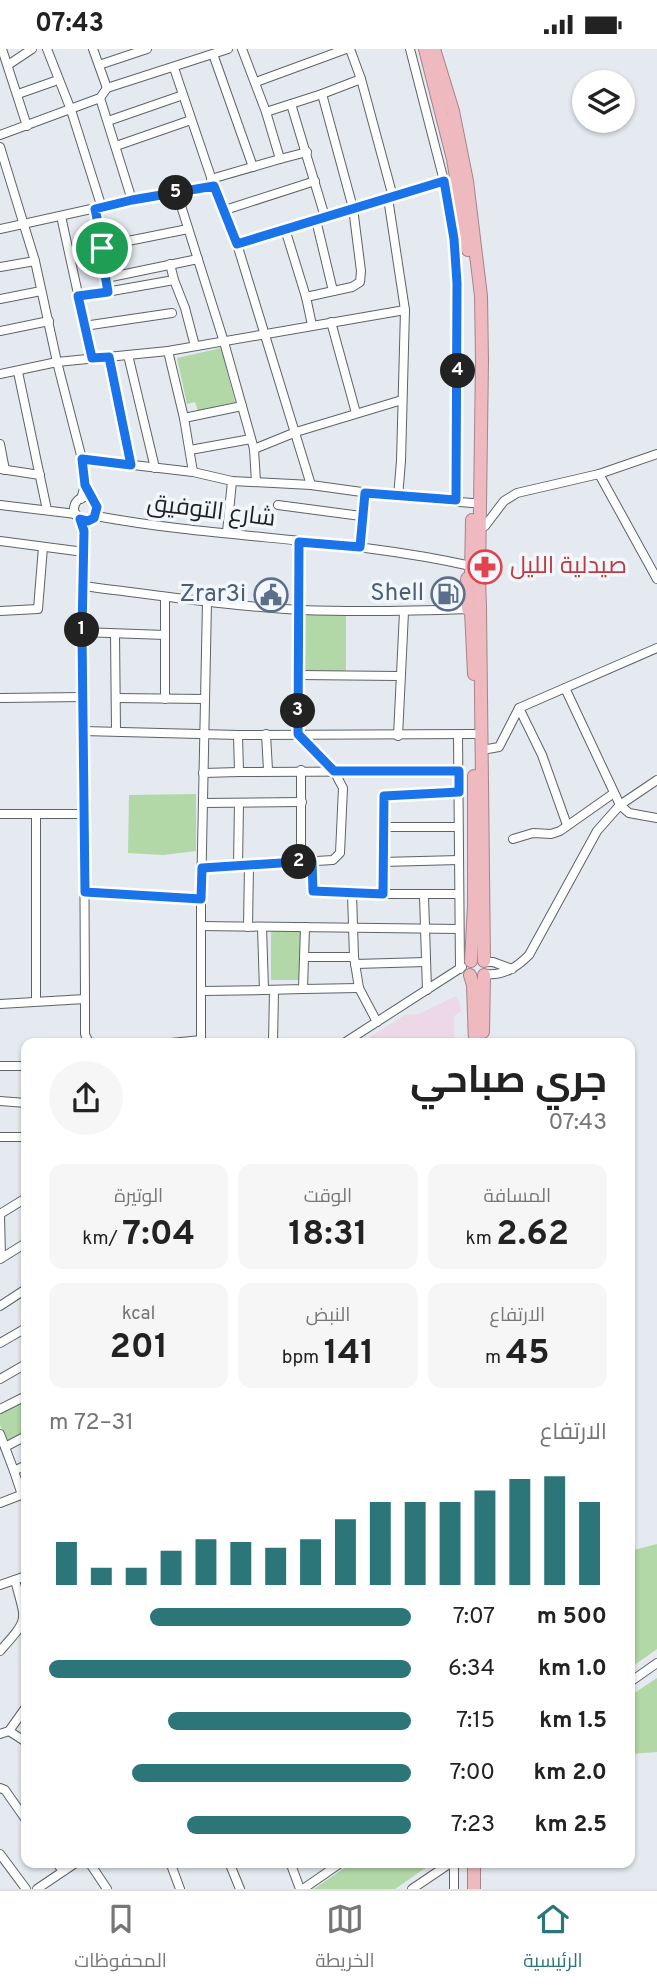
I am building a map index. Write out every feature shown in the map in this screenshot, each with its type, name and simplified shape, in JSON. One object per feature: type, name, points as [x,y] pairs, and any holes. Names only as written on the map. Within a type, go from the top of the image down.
[{"type":"highway","points":[[425,49],[453,159],[469,260],[474,363],[474,905],[468,968],[473,985],[475,1038]]},
{"type":"highway","points":[[434,49],[453,111],[467,181],[480,285],[480,527],[474,573]]},
{"type":"highway","points":[[473,609],[482,750],[485,968],[483,1038]]},
{"type":"highway","points":[[468,968],[476,977],[485,968]]},
{"type":"highway","points":[[474,1868],[474,1889]]},
{"type":"highway","points":[[482,1868],[482,1889]]},
{"type":"street","points":[[2,49],[27,126]]},
{"type":"street","points":[[8,65],[32,49]]},
{"type":"street","points":[[47,49],[71,110],[99,209],[103,246],[101,251],[108,292]]},
{"type":"street","points":[[93,49],[107,88]]},
{"type":"street","points":[[99,65],[147,49]]},
{"type":"street","points":[[0,135],[100,98],[107,88],[228,49]]},
{"type":"street","points":[[242,49],[256,82],[280,159]]},
{"type":"street","points":[[256,82],[348,49],[361,79],[391,198],[405,310],[398,497]]},
{"type":"street","points":[[410,49],[444,181],[454,239],[457,283],[456,500]]},
{"type":"street","points":[[213,54],[253,167]]},
{"type":"street","points":[[174,68],[212,182],[237,244],[311,485]]},
{"type":"street","points":[[266,111],[361,79]]},
{"type":"street","points":[[18,95],[58,80]]},
{"type":"street","points":[[306,297],[352,287],[359,282],[361,271],[353,208],[322,94]]},
{"type":"street","points":[[108,121],[183,95]]},
{"type":"street","points":[[100,98],[132,200]]},
{"type":"street","points":[[291,104],[315,181],[333,291]]},
{"type":"street","points":[[116,146],[191,120]]},
{"type":"street","points":[[0,147],[35,261],[82,459],[85,485],[94,502],[93,518],[84,531]]},
{"type":"street","points":[[0,229],[132,200],[177,193],[307,152]]},
{"type":"street","points":[[225,211],[315,181]]},
{"type":"street","points":[[237,244],[444,181]]},
{"type":"street","points":[[177,193],[254,449],[256,482]]},
{"type":"street","points":[[61,216],[92,358]]},
{"type":"street","points":[[103,246],[188,229]]},
{"type":"street","points":[[285,229],[312,325]]},
{"type":"street","points":[[106,278],[198,259]]},
{"type":"street","points":[[0,267],[35,261]]},
{"type":"street","points":[[170,264],[195,347]]},
{"type":"street","points":[[78,296],[174,280]]},
{"type":"street","points":[[0,299],[41,291]]},
{"type":"street","points":[[0,374],[57,362],[195,347],[405,310]]},
{"type":"street","points":[[84,326],[173,313]]},
{"type":"street","points":[[0,331],[49,321]]},
{"type":"street","points":[[331,322],[356,413]]},
{"type":"street","points":[[168,351],[184,418],[193,472]]},
{"type":"street","points":[[128,355],[155,468]]},
{"type":"street","points":[[109,357],[131,465]]},
{"type":"street","points":[[18,372],[47,510]]},
{"type":"street","points":[[254,449],[296,432],[402,400]]},
{"type":"street","points":[[184,418],[242,406]]},
{"type":"street","points":[[190,450],[251,439]]},
{"type":"street","points":[[0,444],[2,469],[40,475]]},
{"type":"street","points":[[480,527],[485,526],[503,501],[517,493],[599,474],[657,454]]},
{"type":"street","points":[[82,459],[193,472],[232,481],[311,485],[398,497],[472,503]]},
{"type":"street","points":[[599,474],[657,579]]},
{"type":"street","points":[[227,532],[232,481]]},
{"type":"street","points":[[85,485],[79,501],[78,517],[84,531],[82,632],[87,1038]]},
{"type":"street","points":[[360,547],[365,493]]},
{"type":"street","points":[[63,511],[79,501],[94,502]]},
{"type":"street","name":"شارع التوفيق","points":[[94,502],[111,519]]},
{"type":"street","points":[[0,505],[63,511],[78,517]]},
{"type":"street","points":[[278,505],[361,516]]},
{"type":"street","name":"شارع التوفيق","points":[[78,517],[407,553],[474,573]]},
{"type":"street","points":[[0,541],[84,552]]},
{"type":"street","points":[[202,868],[333,860],[340,853],[344,788],[334,771],[298,734],[299,542]]},
{"type":"street","points":[[0,611],[37,609],[43,547]]},
{"type":"street","points":[[83,586],[207,602],[300,610],[404,612],[473,609]]},
{"type":"street","points":[[165,597],[165,699]]},
{"type":"street","points":[[201,1038],[203,733],[207,602]]},
{"type":"street","points":[[398,736],[404,612]]},
{"type":"street","points":[[82,632],[165,635]]},
{"type":"street","points":[[116,634],[116,731]]},
{"type":"street","points":[[482,750],[499,747],[519,708],[657,647]]},
{"type":"street","points":[[299,675],[399,677]]},
{"type":"street","points":[[565,688],[620,805],[629,813],[657,818]]},
{"type":"street","points":[[0,698],[84,697]]},
{"type":"street","points":[[116,698],[205,699]]},
{"type":"street","points":[[519,708],[542,755],[567,825]]},
{"type":"street","points":[[83,731],[238,735],[474,734]]},
{"type":"street","points":[[266,734],[268,770]]},
{"type":"street","points":[[238,735],[239,772]]},
{"type":"street","points":[[352,1038],[427,990],[468,968],[459,929],[458,735]]},
{"type":"street","points":[[203,773],[268,770],[459,771]]},
{"type":"street","points":[[301,770],[301,862]]},
{"type":"street","points":[[485,968],[498,974],[512,969],[529,955],[587,846],[608,817],[620,805],[657,780]]},
{"type":"street","points":[[383,894],[383,798],[386,795],[459,792]]},
{"type":"street","points":[[513,839],[533,834],[551,834],[614,793]]},
{"type":"street","points":[[203,803],[302,802]]},
{"type":"street","points":[[238,866],[239,803]]},
{"type":"street","points":[[0,814],[84,814]]},
{"type":"street","points":[[36,814],[36,1001]]},
{"type":"street","points":[[384,827],[458,827]]},
{"type":"street","points":[[382,862],[459,860]]},
{"type":"street","points":[[312,861],[312,891],[352,894],[459,894]]},
{"type":"street","points":[[248,865],[248,927]]},
{"type":"street","points":[[85,892],[201,899]]},
{"type":"street","points":[[352,894],[354,960],[359,988],[377,1022]]},
{"type":"street","points":[[424,895],[427,990]]},
{"type":"street","points":[[201,926],[459,929]]},
{"type":"street","points":[[262,927],[264,990]]},
{"type":"street","points":[[303,989],[305,927]]},
{"type":"street","points":[[305,957],[426,962]]},
{"type":"street","points":[[202,991],[359,988]]},
{"type":"street","points":[[274,990],[274,1038]]},
{"type":"street","points":[[0,1004],[85,999]]},
{"type":"street","points":[[0,1066],[21,1066]]},
{"type":"street","points":[[0,1101],[21,1103]]},
{"type":"street","points":[[0,1137],[21,1137]]},
{"type":"street","points":[[21,1201],[0,1214],[1,1258],[21,1246]]},
{"type":"street","points":[[0,1306],[21,1292]]},
{"type":"street","points":[[0,1343],[21,1331]]},
{"type":"street","points":[[0,1379],[21,1367]]},
{"type":"street","points":[[0,1409],[21,1398]]},
{"type":"street","points":[[0,1434],[21,1487]]},
{"type":"street","points":[[5,1447],[21,1439]]},
{"type":"street","points":[[14,1471],[21,1468]]},
{"type":"street","points":[[0,1503],[21,1495]]},
{"type":"street","points":[[0,1584],[21,1578]]},
{"type":"street","points":[[15,1580],[21,1605]]},
{"type":"street","points":[[0,1651],[21,1625]]},
{"type":"street","points":[[635,1678],[657,1663]]},
{"type":"street","points":[[21,1713],[4,1732],[21,1740]]},
{"type":"street","points":[[0,1788],[21,1813]]},
{"type":"street","points":[[0,1854],[26,1889]]},
{"type":"street","points":[[40,1888],[68,1868]]},
{"type":"street","points":[[93,1868],[107,1889]]},
{"type":"street","points":[[172,1868],[180,1889]]},
{"type":"street","points":[[231,1868],[240,1889]]},
{"type":"street","points":[[292,1868],[301,1889],[333,1868]]},
{"type":"street","points":[[412,1889],[444,1868]]},
{"type":"street","points":[[453,1868],[454,1889]]},
{"type":"shaded area","points":[[456,996],[461,1011],[454,1016],[454,1038],[368,1038],[405,1015],[419,1014]]},
{"type":"green space","points":[[221,348],[235,402],[198,411],[195,402],[187,404],[177,358]]},
{"type":"green space","points":[[310,612],[346,615],[346,672],[302,672],[303,619]]},
{"type":"green space","points":[[196,794],[196,851],[163,855],[128,853],[129,795]]},
{"type":"green space","points":[[301,930],[302,980],[271,980],[271,931]]},
{"type":"green space","points":[[21,1402],[21,1435],[6,1440],[0,1425],[0,1414]]},
{"type":"green space","points":[[657,1544],[657,1649],[635,1664],[635,1550]]},
{"type":"green space","points":[[657,1678],[657,1752],[635,1754],[635,1693]]},
{"type":"green space","points":[[344,1868],[425,1868],[395,1889],[314,1889]]},
{"type":"place","name":"صيدلية الليل","points":[[485,567]]},
{"type":"place","name":"Shell","points":[[448,594]]},
{"type":"place","name":"Zrar3i","points":[[271,595]]},
{"type":"route","points":[[444,181],[454,239],[457,283],[456,500],[365,493],[360,547],[299,542],[298,734],[334,771],[459,771],[459,792],[384,796],[383,894],[313,891],[312,861],[202,868],[201,899],[85,892],[82,632],[84,531],[80,519],[88,521],[94,518],[97,507],[85,485],[82,459],[131,465],[109,357],[92,358],[78,296],[108,292],[102,248],[95,209],[132,200],[214,186],[237,244],[444,181]]}]
